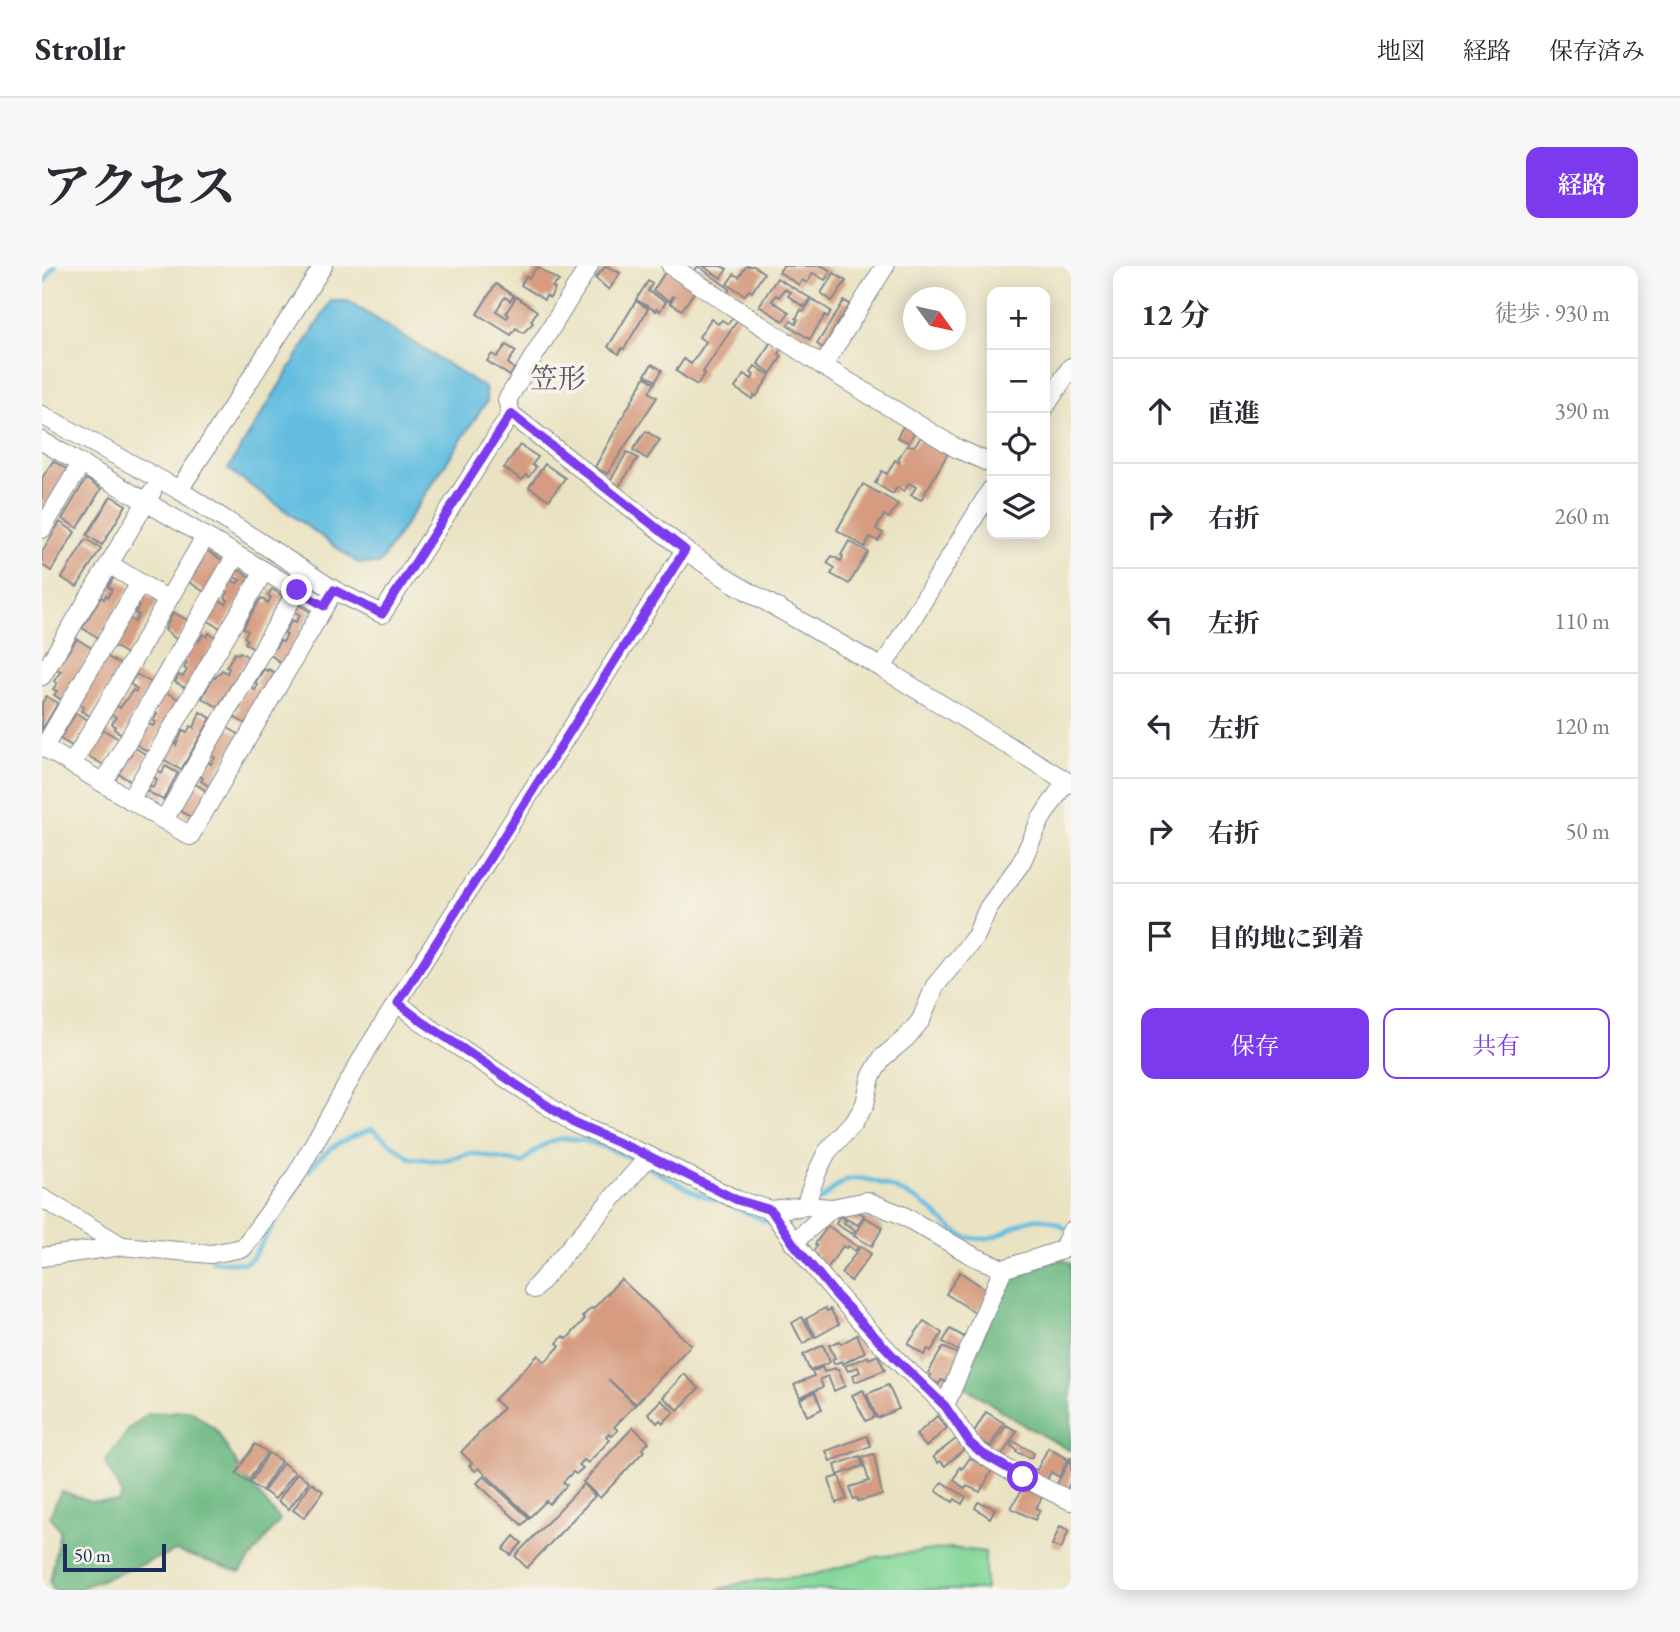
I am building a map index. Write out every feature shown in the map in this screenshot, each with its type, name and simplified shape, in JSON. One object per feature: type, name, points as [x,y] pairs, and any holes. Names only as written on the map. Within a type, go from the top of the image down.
[{"type":"street","points":[[179,490],[323,266]]},
{"type":"street","points":[[589,266],[507,400],[511,414],[685,550],[732,582],[882,667],[1069,782],[1041,819],[1021,863],[988,908],[976,936],[935,986],[921,1020],[907,1037],[882,1058],[871,1077],[865,1104],[854,1123],[827,1152],[805,1206]]},
{"type":"street","points":[[671,266],[823,366],[956,447],[987,462]]},
{"type":"street","points":[[823,366],[885,266]]},
{"type":"street","points":[[1050,399],[1071,367]]},
{"type":"street","points":[[42,415],[179,490],[334,590],[382,614],[511,414]]},
{"type":"street","points":[[42,441],[324,606]]},
{"type":"street","points":[[42,530],[81,464]]},
{"type":"street","points":[[42,676],[160,481]]},
{"type":"street","points":[[882,667],[987,496]]},
{"type":"street","points":[[72,764],[205,537]]},
{"type":"street","points":[[42,1257],[122,1246],[211,1254],[243,1248],[295,1177],[368,1048],[685,550]]},
{"type":"street","points":[[103,783],[236,555]]},
{"type":"street","points":[[109,564],[168,600]]},
{"type":"street","points":[[130,800],[264,571]]},
{"type":"street","points":[[140,583],[43,746],[190,836],[334,590]]},
{"type":"street","points":[[164,820],[297,590]]},
{"type":"street","points":[[398,1003],[575,1124],[649,1156],[737,1200],[771,1210],[805,1206],[832,1208],[867,1201],[902,1216],[972,1256],[1003,1269],[1067,1253],[1071,1231]]},
{"type":"street","points":[[534,1289],[649,1156]]},
{"type":"street","points":[[42,1198],[122,1246]]},
{"type":"street","points":[[793,1243],[832,1208]]},
{"type":"street","points":[[771,1210],[793,1243],[835,1294],[945,1406],[970,1443],[983,1454],[1071,1501]]},
{"type":"street","points":[[945,1406],[1003,1269]]},
{"type":"green space","points":[[1062,1259],[1071,1264],[1071,1451],[1025,1426],[964,1386],[1006,1276]]},
{"type":"green space","points":[[190,1410],[216,1430],[248,1482],[280,1520],[240,1572],[176,1551],[75,1590],[53,1590],[50,1582],[60,1530],[50,1516],[61,1491],[90,1501],[118,1502],[122,1494],[105,1462],[130,1428],[148,1414]]},
{"type":"green space","points":[[950,1548],[985,1552],[985,1590],[717,1590],[745,1582],[812,1575],[876,1557]]},
{"type":"water","points":[[331,301],[348,301],[485,388],[487,401],[379,564],[358,563],[228,469]]},
{"type":"building","points":[[606,266],[620,273],[609,290],[595,278]]},
{"type":"building","points":[[698,266],[730,289],[725,297],[692,275]]},
{"type":"building","points":[[703,266],[721,266],[727,269],[721,278]]},
{"type":"building","points":[[746,266],[754,266],[764,273],[752,292],[749,290],[745,295],[727,284],[734,274],[739,277]]},
{"type":"building","points":[[783,266],[823,266],[831,271],[825,280],[813,273],[807,283],[802,280],[799,285],[779,272]]},
{"type":"building","points":[[537,267],[559,281],[552,287],[555,289],[550,298],[546,296],[544,300],[521,285],[526,276],[529,278]]},
{"type":"building","points":[[667,269],[696,289],[682,310],[670,303],[674,297],[669,301],[653,291]]},
{"type":"building","points":[[834,273],[846,281],[832,301],[821,293]]},
{"type":"building","points":[[777,278],[810,298],[804,307],[788,296],[790,292],[784,289],[779,297],[776,295],[772,301],[789,312],[783,321],[759,306]]},
{"type":"building","points":[[648,281],[652,284],[648,291],[666,302],[660,311],[636,300]]},
{"type":"building","points":[[496,284],[514,296],[510,301],[505,297],[496,311],[507,318],[509,315],[506,313],[516,297],[537,311],[531,321],[533,323],[523,333],[516,328],[511,335],[477,314]]},
{"type":"building","points":[[812,299],[831,311],[828,317],[825,315],[810,339],[788,325],[791,321],[796,324],[801,310],[804,311]]},
{"type":"building","points":[[636,301],[648,309],[619,354],[608,347]]},
{"type":"building","points":[[844,301],[850,304],[823,348],[817,344]]},
{"type":"building","points":[[735,315],[739,318],[697,385],[676,371],[684,359],[691,364],[706,342],[699,337],[711,319],[718,324],[722,320],[728,324]]},
{"type":"building","points":[[771,341],[782,348],[779,354],[782,356],[771,373],[758,364]]},
{"type":"building","points":[[506,345],[516,351],[508,363],[514,369],[510,376],[487,361],[492,354],[497,357]]},
{"type":"building","points":[[652,364],[662,370],[656,381],[645,375]]},
{"type":"building","points":[[755,366],[770,375],[752,399],[735,388],[744,374],[752,379],[754,375],[751,373]]},
{"type":"building","points":[[645,377],[655,383],[649,392],[657,397],[607,474],[595,467]]},
{"type":"building","points":[[905,423],[917,427],[909,443],[897,437]]},
{"type":"building","points":[[646,431],[660,440],[647,459],[633,450]]},
{"type":"building","points":[[925,432],[951,448],[921,500],[911,495],[916,487],[909,483],[904,491],[897,487],[893,494],[875,483],[882,471],[887,474],[895,460],[899,463],[898,459],[907,445],[914,446]]},
{"type":"building","points":[[520,445],[538,457],[532,465],[536,467],[529,477],[526,475],[522,480],[504,468]]},
{"type":"building","points":[[627,452],[638,458],[618,488],[609,483]]},
{"type":"building","points":[[53,461],[68,470],[44,509],[42,478]]},
{"type":"building","points":[[545,464],[565,478],[549,500],[529,487]]},
{"type":"building","points":[[86,479],[101,489],[78,528],[62,519]]},
{"type":"building","points":[[863,484],[898,504],[889,518],[884,515],[876,529],[883,533],[878,541],[870,537],[865,547],[837,530]]},
{"type":"building","points":[[111,496],[126,505],[102,545],[87,535]]},
{"type":"building","points":[[60,522],[75,532],[51,571],[42,565],[42,552]]},
{"type":"building","points":[[86,539],[101,548],[77,587],[62,578]]},
{"type":"building","points":[[849,541],[868,552],[849,584],[831,574],[835,568],[827,563],[832,556],[841,561],[841,555]]},
{"type":"building","points":[[207,551],[225,562],[206,593],[189,582]]},
{"type":"building","points":[[239,570],[252,578],[222,629],[207,620],[217,599],[226,604],[228,592],[224,589],[230,579],[237,583],[240,580],[234,577]]},
{"type":"building","points":[[114,577],[130,587],[99,638],[82,628],[101,597],[108,597],[112,589],[108,587]]},
{"type":"building","points":[[272,589],[283,596],[254,648],[245,643],[247,639],[244,637],[248,631],[243,628],[261,598],[268,603],[271,597],[268,595]]},
{"type":"building","points":[[142,592],[158,601],[127,654],[112,645],[127,617],[135,622],[139,615],[135,613],[139,606],[135,604]]},
{"type":"building","points":[[297,604],[311,612],[282,664],[267,652],[272,645],[276,647],[280,641],[283,642],[287,635],[284,633],[292,620],[296,622],[300,615],[293,611]]},
{"type":"building","points":[[173,612],[189,621],[177,640],[165,630]]},
{"type":"building","points":[[209,633],[217,638],[187,689],[175,682],[179,675],[183,677],[187,670],[184,668],[187,662],[183,659],[194,638],[199,641],[203,634],[207,637]]},
{"type":"building","points":[[77,639],[93,649],[62,700],[54,695],[57,691],[53,689],[57,683],[54,681],[61,671],[56,669]]},
{"type":"building","points":[[240,652],[248,657],[218,707],[202,698],[213,677],[222,670],[227,673],[229,668],[226,667],[235,653]]},
{"type":"building","points":[[106,656],[121,665],[90,716],[81,711],[84,707],[77,703]]},
{"type":"building","points":[[264,669],[276,673],[246,724],[234,717],[240,707],[236,704],[249,686],[255,690],[258,685],[255,683]]},
{"type":"building","points":[[136,674],[152,683],[122,734],[114,729],[112,724],[116,717],[111,714],[116,705],[120,708],[133,690],[136,692],[137,689],[130,684]]},
{"type":"building","points":[[162,690],[180,700],[149,752],[133,743],[144,721],[153,726],[156,722],[153,721],[157,713],[154,711]]},
{"type":"building","points":[[46,696],[58,703],[42,730],[42,703]]},
{"type":"building","points":[[200,712],[211,718],[181,770],[163,759],[174,743],[176,745],[183,730],[187,732],[191,726],[194,728]]},
{"type":"building","points":[[76,713],[88,720],[72,746],[60,739]]},
{"type":"building","points":[[223,725],[240,735],[209,786],[201,781],[203,778],[200,776],[208,762],[211,764],[215,757],[212,755],[216,748],[213,747]]},
{"type":"building","points":[[102,729],[119,739],[104,765],[86,755]]},
{"type":"building","points":[[130,745],[147,755],[132,782],[114,771],[122,759],[126,761],[131,754],[126,751]]},
{"type":"building","points":[[165,766],[178,773],[163,800],[147,791],[157,779],[153,776],[157,770],[162,773]]},
{"type":"building","points":[[194,783],[206,791],[191,817],[175,808]]},
{"type":"building","points":[[849,1208],[864,1215],[858,1225],[844,1218]]},
{"type":"building","points":[[839,1216],[855,1230],[852,1234],[836,1224]]},
{"type":"building","points":[[864,1217],[883,1227],[872,1246],[854,1236]]},
{"type":"building","points":[[828,1226],[858,1247],[855,1251],[843,1246],[826,1270],[814,1262],[818,1256],[813,1252],[817,1246],[815,1244]]},
{"type":"building","points":[[861,1246],[871,1254],[851,1281],[841,1273]]},
{"type":"building","points":[[960,1272],[990,1292],[976,1313],[946,1294]]},
{"type":"building","points":[[621,1279],[691,1345],[636,1404],[608,1379],[635,1405],[614,1427],[618,1430],[612,1436],[609,1433],[606,1436],[610,1440],[588,1463],[584,1460],[579,1465],[583,1468],[576,1474],[573,1472],[563,1482],[567,1485],[549,1504],[546,1501],[530,1517],[479,1468],[475,1471],[469,1465],[472,1463],[461,1452],[503,1408],[494,1400],[538,1355],[545,1362],[560,1346],[557,1343],[563,1336],[567,1339],[585,1319],[582,1317]]},
{"type":"building","points":[[825,1308],[827,1311],[830,1309],[839,1324],[816,1337],[806,1319]]},
{"type":"building","points":[[802,1317],[814,1337],[803,1344],[792,1323]]},
{"type":"building","points":[[924,1321],[942,1333],[931,1351],[928,1349],[924,1355],[908,1344]]},
{"type":"building","points":[[950,1329],[970,1340],[962,1353],[943,1342]]},
{"type":"building","points":[[857,1335],[865,1352],[843,1364],[842,1361],[834,1364],[832,1359],[835,1358],[829,1345],[839,1341],[841,1344]]},
{"type":"building","points":[[823,1345],[830,1362],[810,1371],[803,1355]]},
{"type":"building","points":[[943,1347],[962,1356],[948,1383],[941,1380],[939,1384],[929,1379],[931,1375],[928,1373]]},
{"type":"building","points":[[878,1355],[885,1370],[855,1382],[853,1375],[860,1372],[858,1367],[848,1371],[845,1366],[868,1356],[869,1359]]},
{"type":"building","points":[[822,1367],[824,1372],[838,1369],[845,1386],[834,1391],[828,1376],[820,1379],[823,1387],[800,1397],[794,1385],[814,1376],[812,1372]]},
{"type":"building","points":[[684,1374],[699,1388],[678,1410],[663,1397]]},
{"type":"building","points":[[888,1385],[899,1409],[877,1418],[867,1394]]},
{"type":"building","points":[[863,1390],[875,1417],[866,1421],[852,1395]]},
{"type":"building","points":[[815,1392],[822,1409],[807,1416],[800,1399]]},
{"type":"building","points":[[661,1400],[674,1412],[663,1423],[660,1420],[657,1423],[648,1413]]},
{"type":"building","points":[[986,1412],[1004,1423],[990,1446],[972,1435]]},
{"type":"building","points":[[937,1416],[947,1428],[926,1447],[916,1435]]},
{"type":"building","points":[[1006,1425],[1017,1431],[1001,1457],[991,1450]]},
{"type":"building","points":[[633,1427],[649,1442],[642,1449],[644,1451],[600,1498],[583,1482]]},
{"type":"building","points":[[867,1436],[871,1446],[830,1461],[826,1451]]},
{"type":"building","points":[[956,1439],[965,1448],[945,1466],[940,1461],[938,1463],[933,1457]]},
{"type":"building","points":[[1013,1441],[1034,1453],[1031,1458],[1016,1452],[1011,1446]]},
{"type":"building","points":[[255,1444],[267,1452],[248,1482],[236,1474]]},
{"type":"building","points":[[1048,1448],[1068,1459],[1059,1477],[1051,1472],[1047,1480],[1031,1474],[1034,1469],[1037,1470]]},
{"type":"building","points":[[269,1453],[281,1461],[262,1491],[250,1483]]},
{"type":"building","points":[[874,1454],[882,1495],[858,1501],[857,1498],[853,1499],[850,1487],[869,1481],[862,1457]]},
{"type":"building","points":[[860,1456],[863,1466],[838,1475],[835,1465]]},
{"type":"building","points":[[1071,1457],[1071,1481],[1065,1493],[1055,1488]]},
{"type":"building","points":[[970,1458],[992,1470],[980,1492],[967,1486],[965,1489],[954,1480],[960,1467],[962,1469]]},
{"type":"building","points":[[283,1463],[295,1472],[275,1499],[264,1491]]},
{"type":"building","points":[[297,1473],[309,1481],[289,1509],[278,1501]]},
{"type":"building","points":[[484,1476],[529,1518],[522,1525],[477,1483]]},
{"type":"building","points":[[839,1476],[847,1499],[836,1503],[829,1479]]},
{"type":"building","points":[[942,1482],[966,1497],[962,1504],[955,1499],[953,1502],[936,1491]]},
{"type":"building","points":[[311,1483],[323,1491],[304,1518],[293,1510]]},
{"type":"building","points":[[584,1484],[595,1496],[527,1568],[515,1556]]},
{"type":"building","points":[[1023,1488],[1042,1497],[1036,1508],[1040,1510],[1035,1520],[1011,1508]]},
{"type":"building","points":[[978,1502],[995,1508],[990,1518],[975,1508]]},
{"type":"building","points":[[1060,1526],[1069,1530],[1061,1549],[1052,1545]]},
{"type":"building","points":[[514,1536],[522,1543],[511,1555],[503,1549]]},
{"type":"waterway","points":[[42,285],[55,266]]},
{"type":"waterway","points":[[308,1172],[320,1157],[336,1145],[372,1129],[410,1158],[441,1161],[472,1153],[522,1163],[541,1147],[567,1138],[601,1146],[637,1161]]},
{"type":"waterway","points":[[647,1167],[698,1194],[725,1203]]},
{"type":"waterway","points":[[820,1201],[842,1183],[858,1178],[891,1187],[913,1198],[962,1235],[978,1239],[1003,1233],[1025,1221],[1037,1219],[1050,1221],[1066,1229]]},
{"type":"waterway","points":[[212,1261],[245,1263],[253,1257],[297,1188]]},
{"type":"waterway","points":[[736,1208],[765,1221],[774,1221]]},
{"type":"waterway","points":[[786,1221],[800,1221],[809,1212]]},
{"type":"waterway","points":[[42,1267],[75,1261]]},
{"type":"district","name":"笠形","points":[[558,378]]},
{"type":"route","points":[[297,590],[324,606],[334,590],[382,614],[511,414],[685,550],[398,1003],[575,1124],[649,1156],[737,1200],[771,1210],[793,1243],[835,1294],[945,1406],[970,1443],[983,1454],[1023,1477]]}]
